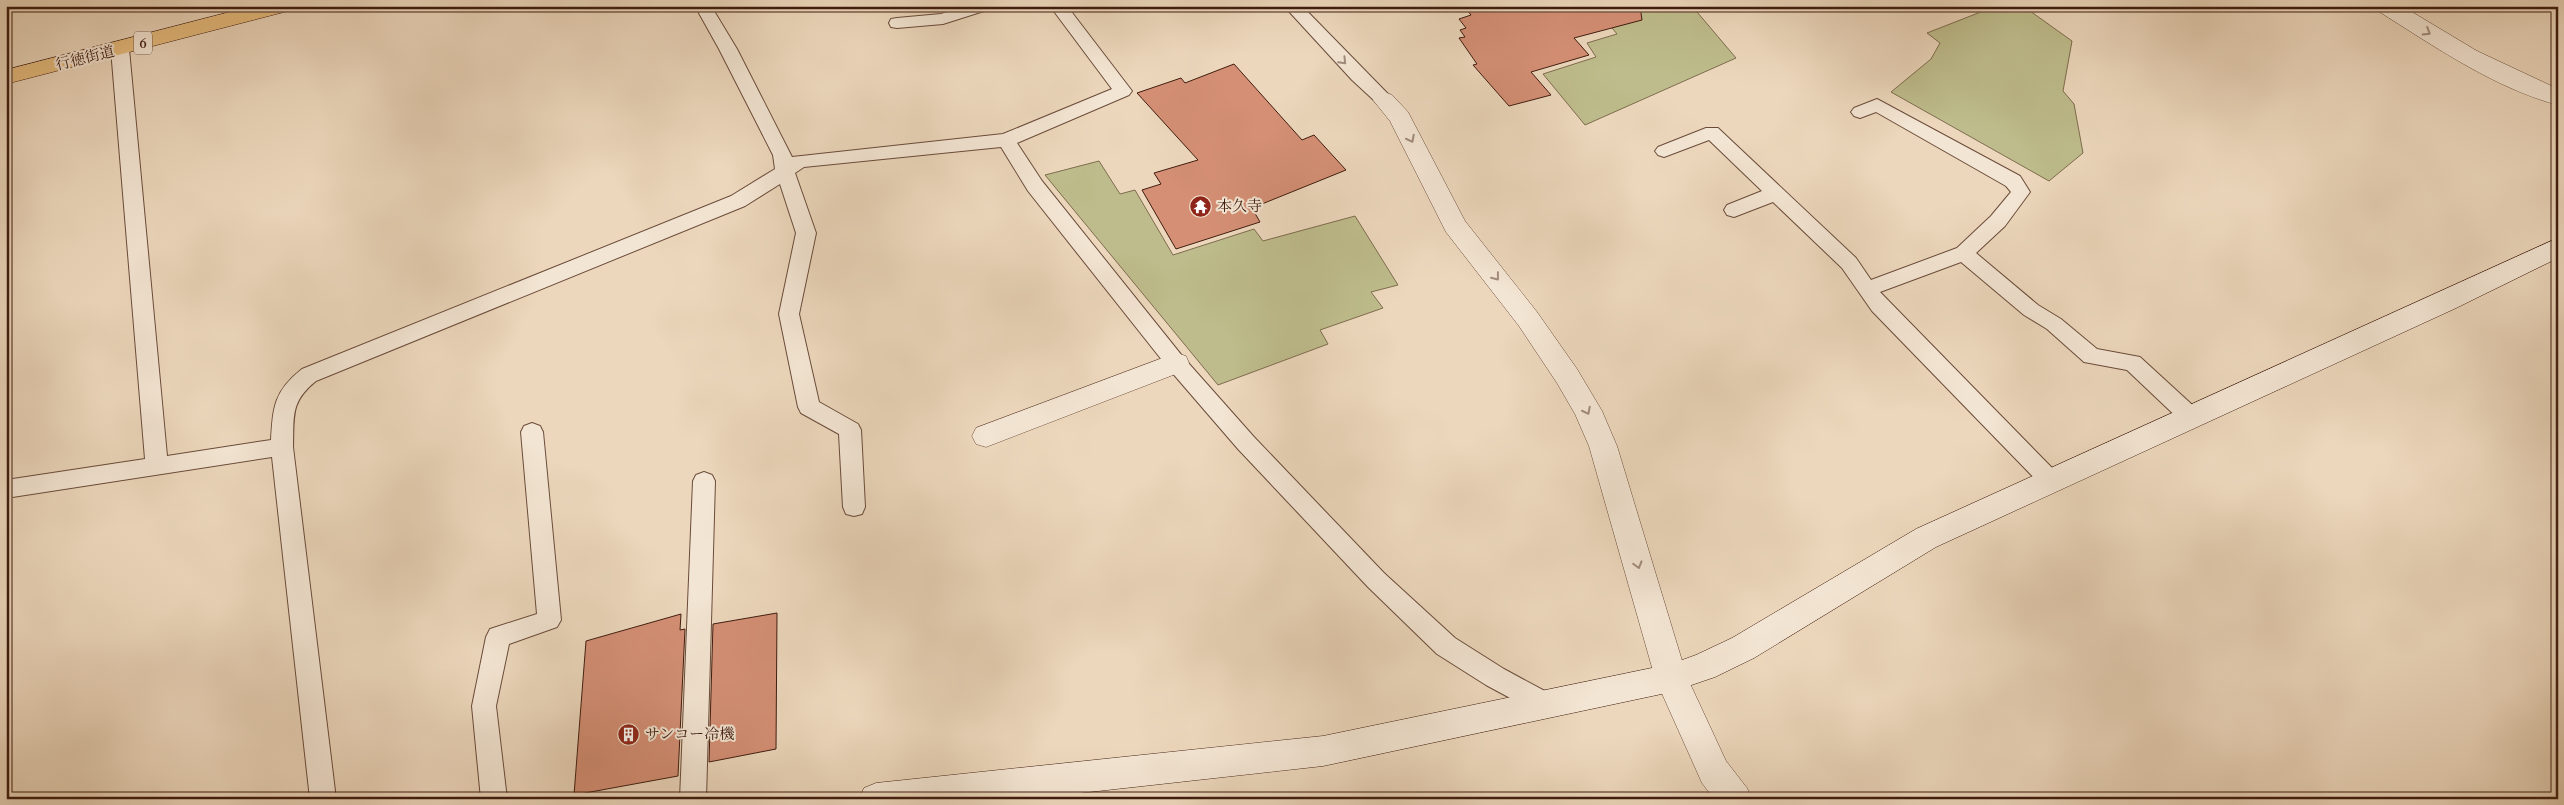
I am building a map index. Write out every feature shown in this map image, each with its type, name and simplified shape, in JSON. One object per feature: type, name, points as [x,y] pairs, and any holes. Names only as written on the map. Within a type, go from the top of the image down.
[{"type":"main road","name":"行徳街道","points":[[6,77],[280,6]]},
{"type":"street","points":[[2386,6],[2446,44],[2519,84],[2558,98]]},
{"type":"street","points":[[1384,100],[1400,117],[1455,226],[1539,333],[1588,411],[1603,446],[1671,678],[1714,772],[1735,799]]},
{"type":"street","points":[[876,799],[1323,751],[1671,678],[1704,667],[1743,648],[1926,538],[2445,302],[2558,247]]},
{"type":"street","points":[[986,436],[1176,363]]},
{"type":"lane","points":[[702,6],[728,49],[782,155],[785,172],[806,233],[789,314],[809,407],[850,430],[854,507]]},
{"type":"lane","points":[[897,24],[943,18],[982,6]]},
{"type":"lane","points":[[323,799],[282,447],[284,400],[293,386],[309,375],[738,201],[785,172],[799,161],[1006,140],[1123,91],[1058,6]]},
{"type":"lane","points":[[1292,6],[1384,100]]},
{"type":"lane","points":[[120,49],[157,466]]},
{"type":"lane","points":[[1860,112],[1877,105],[2013,181],[2021,192],[1998,221],[1964,253],[1867,289]]},
{"type":"lane","points":[[1664,151],[1712,132],[1849,263],[1879,306],[2052,482]]},
{"type":"lane","points":[[1006,140],[1035,186],[1176,363],[1280,479],[1376,580],[1446,646],[1495,677],[1545,704]]},
{"type":"lane","points":[[1734,210],[1776,193]]},
{"type":"lane","points":[[1964,253],[2031,310],[2054,324],[2091,356],[2133,363],[2192,418]]},
{"type":"lane","points":[[494,799],[484,706],[498,637],[549,620],[532,432]]},
{"type":"lane","points":[[6,489],[282,447]]},
{"type":"lane","points":[[693,799],[704,481]]},
{"type":"shaded area","points":[[1652,6],[1692,6],[1736,58],[1585,125],[1543,74],[1596,57],[1587,43],[1617,34],[1603,17]]},
{"type":"shaded area","points":[[1996,6],[2023,6],[2072,41],[2063,91],[2074,104],[2083,153],[2049,181],[1891,92],[1931,59],[1940,43],[1927,33]]},
{"type":"shaded area","points":[[1099,161],[1120,194],[1135,190],[1173,255],[1254,229],[1263,241],[1355,216],[1398,285],[1371,292],[1383,308],[1320,330],[1328,344],[1218,385],[1045,175]]},
{"type":"building","points":[[1464,6],[1640,6],[1642,20],[1574,38],[1589,55],[1531,72],[1551,95],[1509,106],[1473,65],[1477,64],[1459,38],[1465,37],[1460,30],[1466,28],[1459,19],[1471,15]]},
{"type":"building","points":[[1234,64],[1302,140],[1314,135],[1346,170],[1252,208],[1260,222],[1176,249],[1142,190],[1161,184],[1154,173],[1198,160],[1137,93],[1181,78],[1185,83]]},
{"type":"building","points":[[777,613],[776,749],[709,762],[713,624]]},
{"type":"building","name":"サンコー冷機","points":[[681,614],[680,630],[685,629],[678,776],[574,795],[586,641]]},
{"type":"place","name":"本久寺","points":[[1201,206]]},
{"type":"place","name":"サンコー冷機","points":[[629,734]]}]
